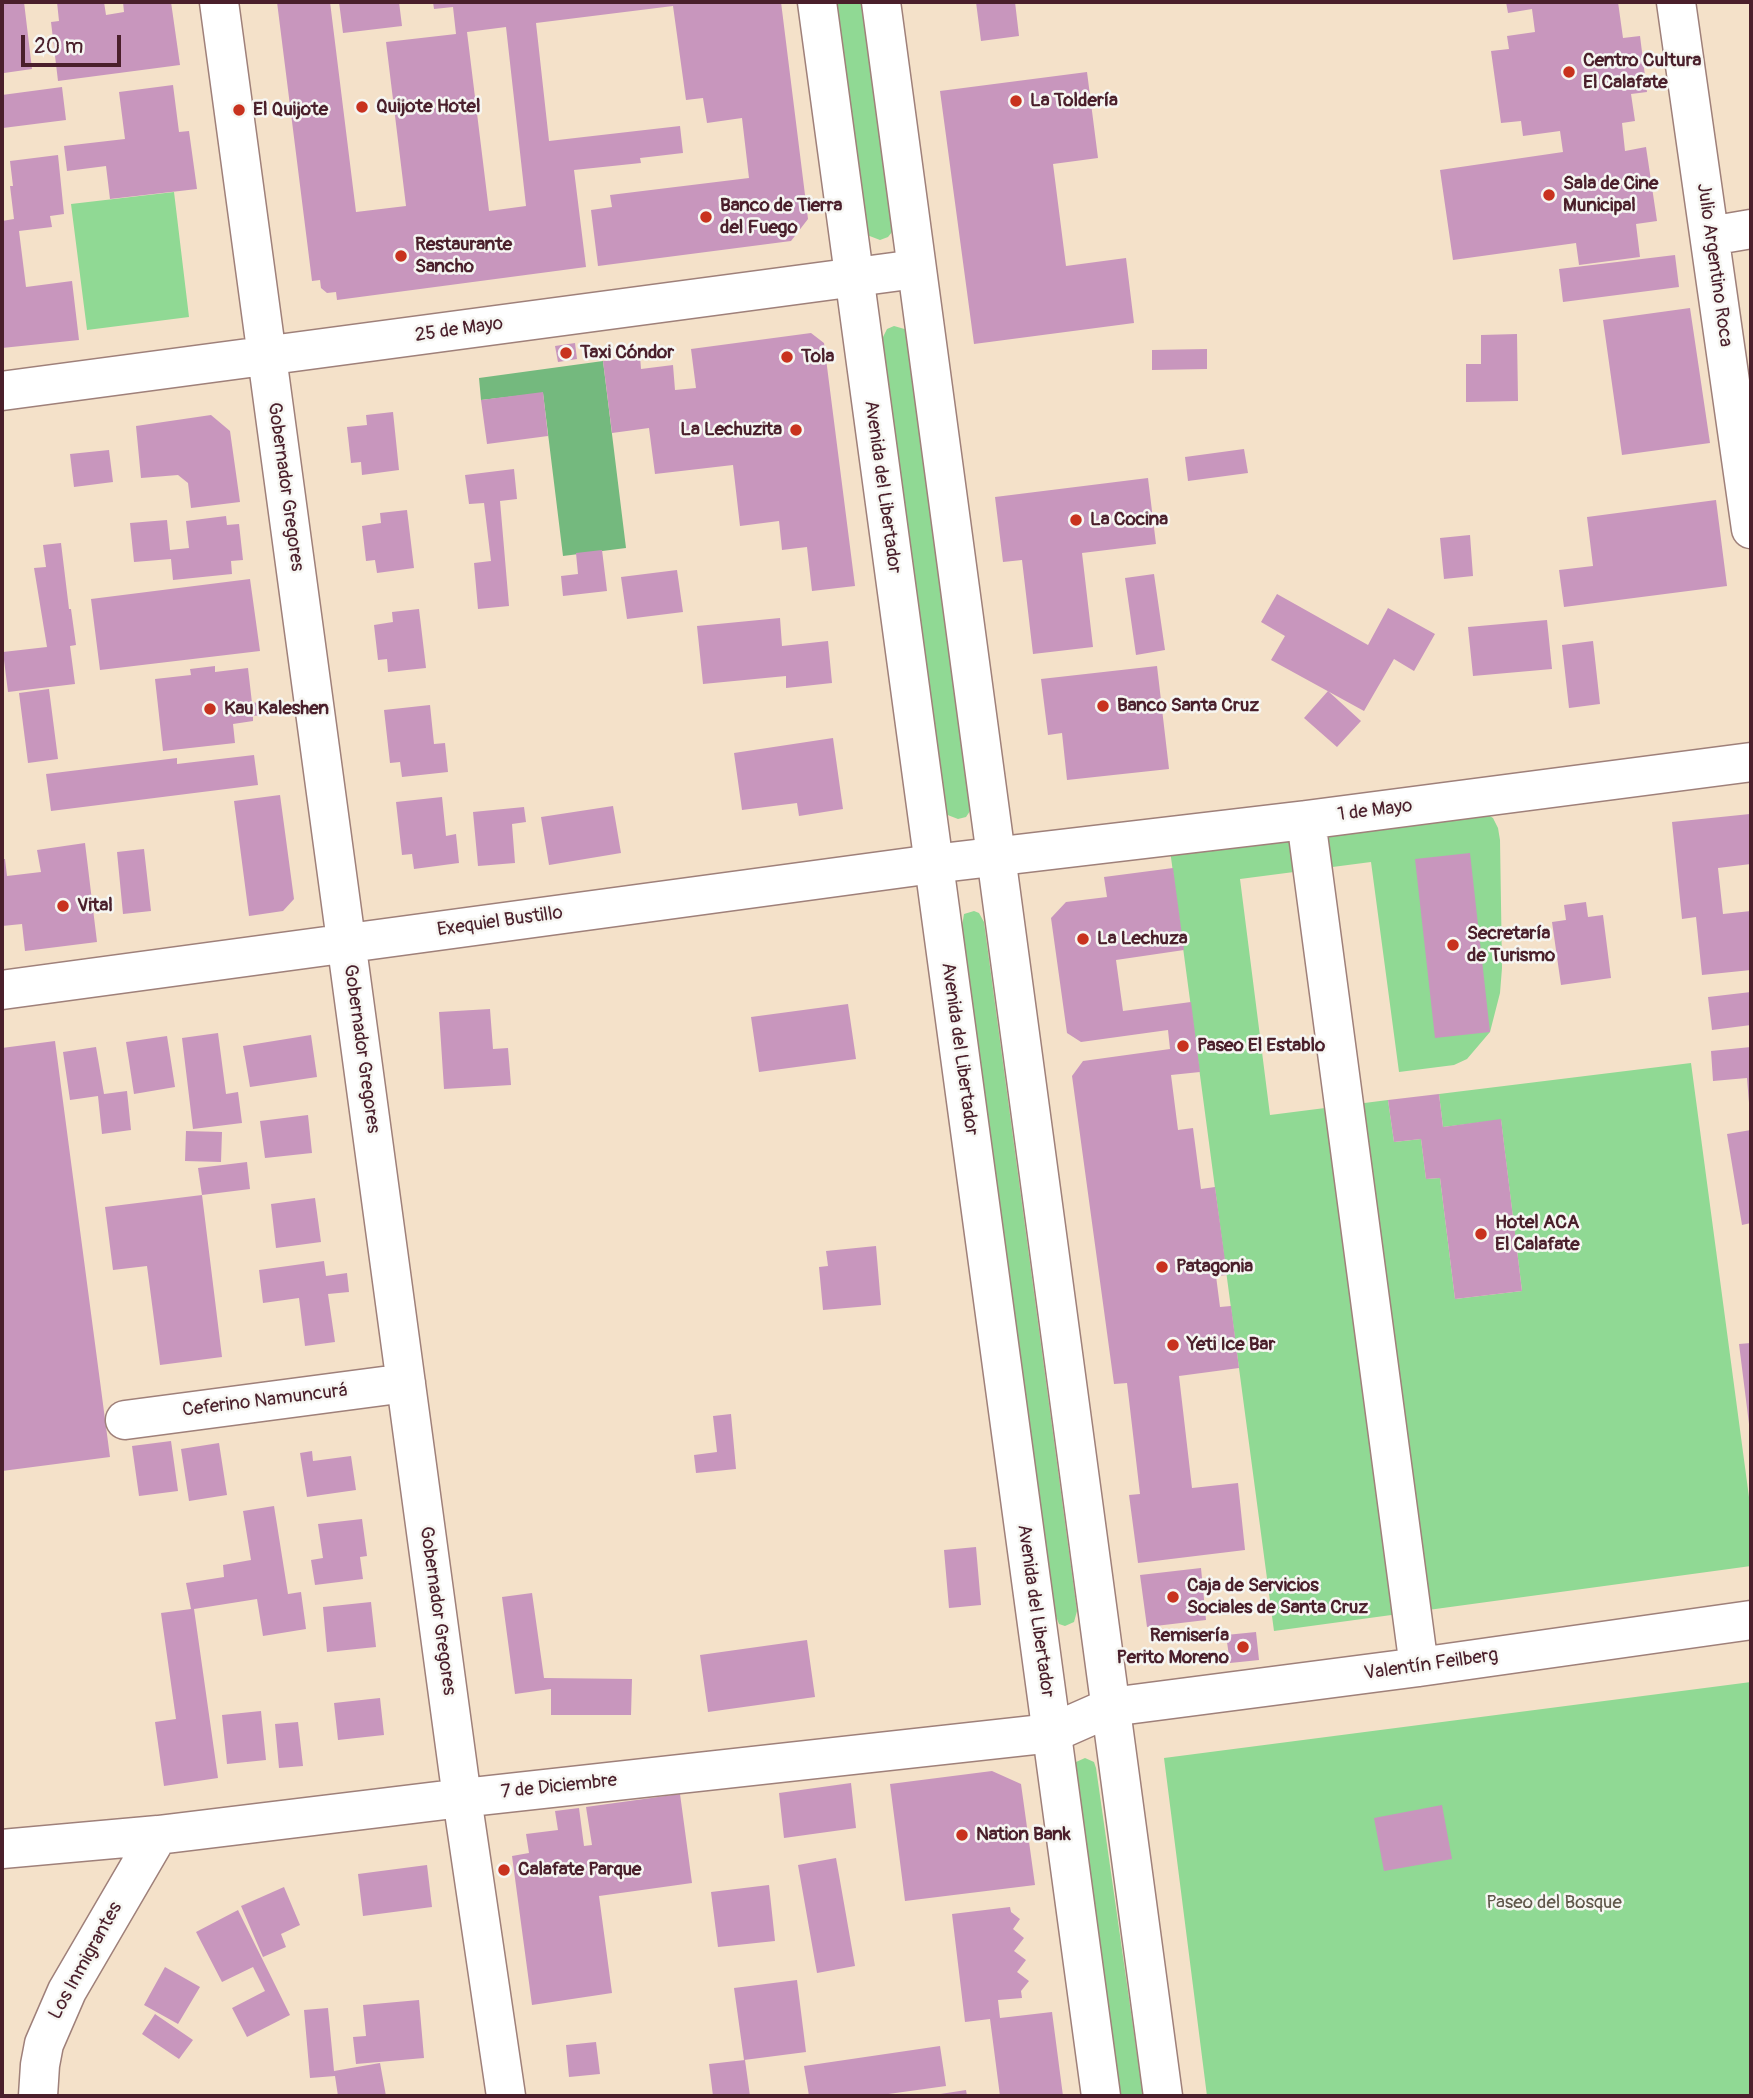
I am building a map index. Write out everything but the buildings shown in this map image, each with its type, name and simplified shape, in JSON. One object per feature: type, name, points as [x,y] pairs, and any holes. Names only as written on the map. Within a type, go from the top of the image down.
[{"type":"street","name":"Gobernador Gregores","points":[[219,2],[462,1798],[506,2096]]},
{"type":"street","name":"Avenida del Libertador","points":[[817,2],[1101,2096]]},
{"type":"street","points":[[881,2],[1163,2096]]},
{"type":"street","name":"Julio Argentino Roca","points":[[1676,2],[1751,529]]},
{"type":"street","points":[[1710,236],[1751,229]]},
{"type":"street","name":"25 de Mayo","points":[[2,391],[916,269]]},
{"type":"street","name":"1 de Mayo","points":[[998,856],[1306,820],[1751,762]]},
{"type":"street","points":[[1306,820],[1419,1667]]},
{"type":"street","name":"Exequiel Bustillo","points":[[2,990],[998,856]]},
{"type":"street","name":"Ceferino Namuncurá","points":[[125,1420],[406,1383]]},
{"type":"street","name":"Valentín Feilberg","points":[[1111,1706],[1419,1667],[1751,1620]]},
{"type":"street","name":"7 de Diciembre","points":[[2,1849],[158,1835],[462,1798],[1052,1734],[1111,1706]]},
{"type":"street","name":"Los Inmigrantes","points":[[38,2096],[42,2055],[52,2024],[84,1960],[158,1835]]},
{"type":"green space","points":[[835,2],[864,2],[893,224],[888,237],[880,240],[867,235]]},
{"type":"green space","points":[[174,192],[189,317],[87,330],[71,204]]},
{"type":"green space","points":[[894,326],[908,330],[971,803],[966,817],[958,819],[945,814],[881,341],[887,329]]},
{"type":"green space","points":[[603,361],[626,548],[563,556],[543,393],[481,400],[479,378]]},
{"type":"green space","points":[[1483,812],[1493,818],[1500,840],[1500,993],[1490,1032],[1467,1059],[1454,1065],[1399,1072],[1371,862],[1240,879],[1270,1115],[1388,1100],[1394,1142],[1421,1139],[1426,1179],[1440,1178],[1455,1299],[1522,1291],[1501,1120],[1443,1127],[1439,1094],[1691,1063],[1751,1512],[1751,1566],[1274,1631],[1170,850]]},
{"type":"green space","points":[[974,911],[979,913],[984,922],[1077,1611],[1074,1622],[1065,1626],[1059,1624],[1055,1614],[962,926],[964,914]]},
{"type":"green space","name":"Paseo del Bosque","points":[[1751,1682],[1751,2096],[1207,2096],[1164,1758]]},
{"type":"green space","points":[[1085,1758],[1094,1762],[1096,1768],[1143,2096],[1120,2096],[1073,1772],[1076,1762]]},
{"type":"place","name":"Centro Cultura El Calafate","points":[[1569,72]]},
{"type":"place","name":"La Toldería","points":[[1016,101]]},
{"type":"place","name":"Quijote Hotel","points":[[362,107]]},
{"type":"place","name":"El Quijote","points":[[239,110]]},
{"type":"place","name":"Sala de Cine Municipal","points":[[1549,195]]},
{"type":"place","name":"Banco de Tierra del Fuego","points":[[706,217]]},
{"type":"place","name":"Restaurante Sancho","points":[[401,256]]},
{"type":"place","name":"Taxi Cóndor","points":[[566,353]]},
{"type":"place","name":"Tola","points":[[787,357]]},
{"type":"place","name":"La Lechuzita","points":[[796,430]]},
{"type":"place","name":"La Cocina","points":[[1076,520]]},
{"type":"place","name":"Banco Santa Cruz","points":[[1103,706]]},
{"type":"place","name":"Kau Kaleshen","points":[[210,709]]},
{"type":"place","name":"Vital","points":[[63,906]]},
{"type":"place","name":"La Lechuza","points":[[1083,939]]},
{"type":"place","name":"Secretaría de Turismo","points":[[1453,945]]},
{"type":"place","name":"Paseo El Establo","points":[[1183,1046]]},
{"type":"place","name":"Hotel ACA El Calafate","points":[[1481,1234]]},
{"type":"place","name":"Patagonia","points":[[1162,1267]]},
{"type":"place","name":"Yeti Ice Bar","points":[[1173,1345]]},
{"type":"place","name":"Caja de Servicios Sociales de Santa Cruz","points":[[1173,1597]]},
{"type":"place","name":"Remisería Perito Moreno","points":[[1243,1647]]},
{"type":"place","name":"Nation Bank","points":[[962,1835]]},
{"type":"place","name":"Calafate Parque","points":[[504,1870]]}]
